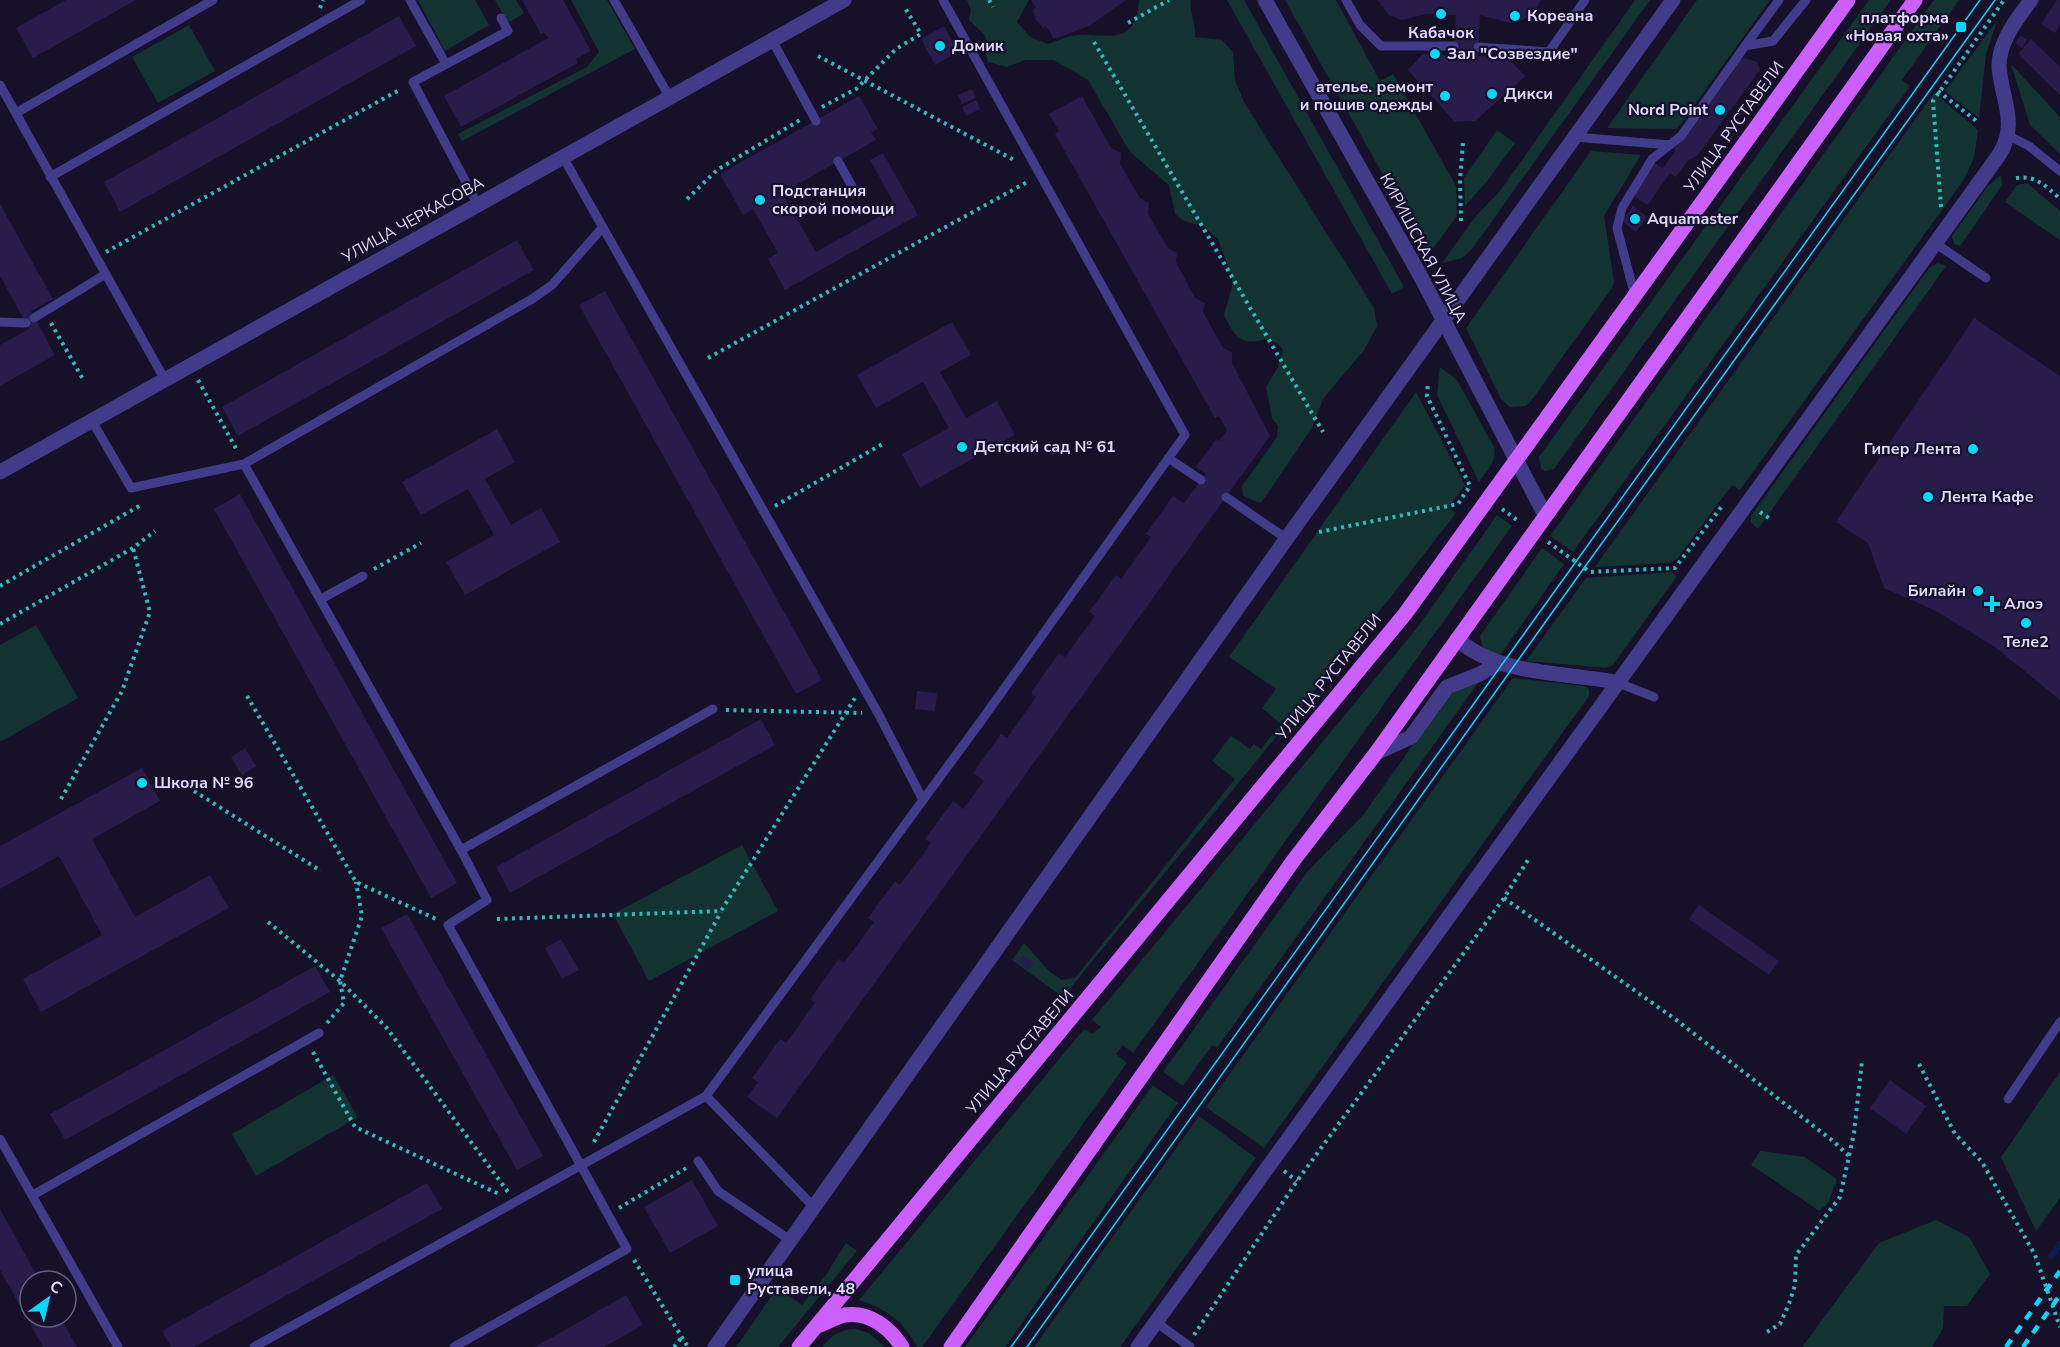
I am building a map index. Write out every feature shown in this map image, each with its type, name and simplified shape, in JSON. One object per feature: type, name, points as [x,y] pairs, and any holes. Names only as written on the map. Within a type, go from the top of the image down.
[{"type":"main road","name":"УЛИЦА РУСТАВЕЛИ","points":[[799,1347],[1397,623],[1848,0]]},
{"type":"main road","points":[[951,1347],[1293,861],[1376,753],[1915,0]]},
{"type":"main road","points":[[816,1327],[845,1315],[861,1316],[881,1324],[894,1335],[902,1347]]},
{"type":"street","name":"УЛИЦА ЧЕРКАСОВА","points":[[0,472],[844,0]]},
{"type":"street","name":"КИРИШСКАЯ УЛИЦА","points":[[1265,0],[1421,277],[1545,515]]},
{"type":"street","points":[[715,1347],[1287,539],[1673,0]]},
{"type":"street","points":[[1138,1347],[1616,682],[1999,155],[2009,136],[2009,121],[1999,64],[2003,45],[2031,0]]},
{"type":"street","points":[[1457,639],[1471,651],[1496,664],[1616,682]]},
{"type":"street","points":[[1376,753],[1411,737],[1447,687],[1480,674],[1496,664]]},
{"type":"lane","points":[[15,113],[213,0]]},
{"type":"lane","points":[[50,177],[361,0]]},
{"type":"lane","points":[[410,0],[446,64]]},
{"type":"lane","points":[[614,0],[670,98]]},
{"type":"lane","points":[[254,1347],[706,1096],[923,800],[1185,435],[943,0]]},
{"type":"lane","points":[[1346,0],[1360,25],[1381,46],[1454,46]]},
{"type":"lane","points":[[1478,47],[1549,52],[1585,0]]},
{"type":"lane","points":[[1635,296],[1617,228],[1622,208],[1652,159],[1682,135],[1779,0]]},
{"type":"lane","points":[[1745,46],[1773,41],[1806,0]]},
{"type":"lane","points":[[478,205],[413,82],[508,31],[501,18]]},
{"type":"lane","points":[[772,40],[816,121]]},
{"type":"lane","points":[[0,85],[104,275],[165,380]]},
{"type":"lane","points":[[2009,136],[2029,146],[2060,171]]},
{"type":"lane","points":[[1575,137],[1670,145]]},
{"type":"lane","points":[[563,157],[878,713],[923,800]]},
{"type":"lane","points":[[838,161],[854,190]]},
{"type":"lane","points":[[92,421],[130,488],[244,464],[532,299],[552,285],[603,227]]},
{"type":"lane","points":[[1935,243],[1986,278]]},
{"type":"lane","points":[[0,322],[30,320],[104,275]]},
{"type":"lane","points":[[1168,458],[1201,480]]},
{"type":"lane","points":[[244,464],[487,900],[448,925],[627,1249],[454,1347]]},
{"type":"lane","points":[[1226,497],[1287,539]]},
{"type":"lane","points":[[321,600],[363,576]]},
{"type":"lane","points":[[1616,682],[1654,697]]},
{"type":"lane","points":[[461,850],[713,710]]},
{"type":"lane","points":[[2008,1099],[2060,1022]]},
{"type":"lane","points":[[33,1195],[319,1033]]},
{"type":"lane","points":[[706,1096],[814,1207]]},
{"type":"lane","points":[[0,1139],[118,1347]]},
{"type":"lane","points":[[698,1161],[718,1191],[790,1240]]},
{"type":"lane","points":[[1156,1322],[1189,1346]]},
{"type":"path","points":[[989,0],[993,8]]},
{"type":"path","points":[[1128,23],[1169,0]]},
{"type":"path","points":[[1941,211],[1933,101],[2004,0]]},
{"type":"path","points":[[905,8],[921,34]]},
{"type":"path","points":[[1094,42],[1323,432]]},
{"type":"path","points":[[818,56],[1040,174]]},
{"type":"path","points":[[95,258],[413,82]]},
{"type":"path","points":[[1938,91],[1979,123]]},
{"type":"path","points":[[1461,221],[1460,180],[1463,142]]},
{"type":"path","points":[[708,358],[1040,174]]},
{"type":"path","points":[[2016,178],[2027,176],[2040,181],[2060,199]]},
{"type":"path","points":[[45,311],[84,381]]},
{"type":"path","points":[[190,366],[244,464]]},
{"type":"path","points":[[1319,532],[1458,504],[1470,486],[1427,396],[1428,382]]},
{"type":"path","points":[[764,512],[884,443]]},
{"type":"path","points":[[1545,540],[1590,572],[1676,568],[1725,501]]},
{"type":"path","points":[[0,586],[141,505]]},
{"type":"path","points":[[1502,509],[1517,520]]},
{"type":"path","points":[[1756,509],[1772,520]]},
{"type":"path","points":[[0,624],[133,548],[155,531]]},
{"type":"path","points":[[363,576],[421,543]]},
{"type":"path","points":[[61,799],[122,691],[150,612],[133,548]]},
{"type":"path","points":[[581,1166],[721,911],[862,686]]},
{"type":"path","points":[[247,696],[356,882],[362,916],[340,981],[344,1003],[319,1033]]},
{"type":"path","points":[[713,710],[878,713]]},
{"type":"path","points":[[194,791],[321,871]]},
{"type":"path","points":[[1189,1346],[1298,1181],[1504,898],[1528,860]]},
{"type":"path","points":[[356,882],[448,925]]},
{"type":"path","points":[[1504,898],[1676,1019],[1833,1141],[1849,1156]]},
{"type":"path","points":[[497,919],[721,911]]},
{"type":"path","points":[[268,922],[340,981],[386,1027],[515,1202]]},
{"type":"path","points":[[307,1040],[355,1127],[515,1202]]},
{"type":"path","points":[[1767,1332],[1780,1324],[1796,1285],[1796,1255],[1840,1197],[1849,1156],[1862,1061]]},
{"type":"path","points":[[1918,1064],[1955,1134],[1982,1162],[2035,1254],[2060,1327]]},
{"type":"path","points":[[609,1214],[698,1161]]},
{"type":"path","points":[[1283,1171],[1298,1181]]},
{"type":"path","points":[[627,1249],[688,1347]]},
{"type":"path","points":[[674,1347],[682,1337]]},
{"type":"green space","points":[[418,0],[475,0],[489,25],[445,51]]},
{"type":"green space","points":[[495,0],[516,0],[524,13],[508,23]]},
{"type":"green space","points":[[571,0],[607,0],[635,49],[462,141],[458,134],[587,67],[599,52]]},
{"type":"green space","points":[[967,0],[1029,0],[1017,22],[1030,37],[1048,44],[1075,35],[1112,36],[1127,31],[1133,25],[1137,15],[1139,0],[1191,0],[1195,37],[1222,40],[1233,52],[1235,80],[1245,104],[1374,308],[1377,326],[1364,350],[1323,399],[1313,426],[1261,503],[1243,496],[1242,486],[1277,437],[1278,426],[1272,418],[1266,387],[1277,369],[1283,350],[1272,341],[1246,341],[1233,331],[1224,315],[1232,287],[1232,277],[1218,239],[1203,226],[1184,221],[1175,214],[1169,185],[1130,152],[1088,80],[1054,60],[1025,60],[1007,67],[988,62],[985,53],[988,43],[984,34],[969,20],[971,10]]},
{"type":"green space","points":[[1227,0],[1244,0],[1404,287],[1392,294]]},
{"type":"green space","points":[[1285,0],[1336,0],[1380,81],[1393,74],[1456,186],[1457,216],[1428,255]]},
{"type":"green space","points":[[1635,0],[1650,0],[1472,249],[1462,258],[1442,263],[1476,216],[1500,191]]},
{"type":"green space","points":[[1697,0],[1770,0],[1677,129],[1607,128]]},
{"type":"green space","points":[[1869,0],[1891,0],[1554,469],[1545,471],[1541,468],[1539,457]]},
{"type":"green space","points":[[1934,0],[1959,0],[1902,80],[1910,86],[1573,552],[1550,536]]},
{"type":"green space","points":[[1997,21],[1986,54],[1979,118],[1945,91]]},
{"type":"green space","points":[[189,25],[215,71],[158,103],[132,57]]},
{"type":"green space","points":[[2011,64],[2060,117],[2060,154],[2030,125]]},
{"type":"green space","points":[[1934,93],[1978,130],[1974,158],[1965,178],[1740,490],[1732,485],[1677,559],[1669,563],[1595,567]]},
{"type":"green space","points":[[1497,130],[1515,143],[1488,180],[1465,206],[1464,178]]},
{"type":"green space","points":[[1591,151],[1641,155],[1604,216],[1614,282],[1531,401],[1526,406],[1510,407],[1501,399],[1466,328]]},
{"type":"green space","points":[[2001,175],[2002,185],[1960,246],[1954,244],[1952,236],[1987,187]]},
{"type":"green space","points":[[2027,183],[2060,211],[2060,240],[2005,202],[2017,185]]},
{"type":"green space","points":[[1938,263],[1946,266],[1758,529],[1751,522],[1751,516],[1929,268]]},
{"type":"green space","points":[[1440,367],[1457,380],[1494,447],[1493,461],[1479,482],[1437,395]]},
{"type":"green space","points":[[1416,392],[1465,485],[1448,508],[1456,513],[1390,598],[1063,997],[1012,960],[1024,943],[1049,971],[1062,980],[1075,978],[1235,779],[1212,761],[1231,736],[1250,749],[1254,744],[1261,749],[1281,724],[1262,708],[1276,689],[1229,657]]},
{"type":"green space","points":[[1497,515],[1512,526],[1133,1053],[1123,1045],[1116,1054],[1127,1063],[922,1347],[917,1347],[906,1330],[893,1317],[878,1307],[859,1300],[1084,1029],[1092,1034],[1101,1027],[1092,1020],[1417,628]]},
{"type":"green space","points":[[1542,548],[1564,564],[1501,654],[1495,655],[1483,647],[1480,636]]},
{"type":"green space","points":[[1672,572],[1677,576],[1613,665],[1606,668],[1526,661],[1586,578]]},
{"type":"green space","points":[[36,625],[78,698],[0,742],[0,645]]},
{"type":"green space","points":[[1513,678],[1584,686],[1589,689],[1589,696],[1264,1148],[1206,1107]]},
{"type":"green space","points":[[1480,680],[1217,1048],[1212,1045],[1183,1086],[1163,1072],[1307,872],[1364,814],[1445,699],[1459,688]]},
{"type":"green space","points":[[742,845],[778,911],[649,981],[613,914]]},
{"type":"green space","points":[[2060,1072],[2060,1198],[2036,1231],[2001,1157]]},
{"type":"green space","points":[[333,1075],[358,1117],[256,1176],[232,1134]]},
{"type":"green space","points":[[1153,1085],[1178,1103],[1005,1347],[965,1347]]},
{"type":"green space","points":[[1199,1116],[1256,1158],[1120,1347],[1034,1347]]},
{"type":"green space","points":[[1760,1151],[1805,1157],[1837,1179],[1828,1203],[1819,1211],[1751,1165]]},
{"type":"green space","points":[[1936,1220],[1969,1237],[1990,1274],[1967,1306],[1944,1306],[1943,1328],[1932,1347],[1802,1347],[1879,1243]]},
{"type":"green space","points":[[846,1243],[857,1251],[778,1347],[736,1347],[778,1287],[802,1305],[826,1275]]},
{"type":"green space","points":[[855,1329],[869,1333],[885,1347],[822,1347],[836,1334]]},
{"type":"building","points":[[66,0],[136,0],[33,58],[16,28]]},
{"type":"building","points":[[522,0],[563,0],[591,51],[576,59],[578,63],[461,127],[444,96],[548,38],[544,32],[541,34]]},
{"type":"building","points":[[1031,0],[1126,0],[1089,26],[1054,39],[1046,26],[1043,28],[1035,19],[1033,9],[1036,8]]},
{"type":"building","points":[[1377,0],[1541,0],[1534,12],[1523,20],[1510,23],[1480,15],[1478,56],[1505,57],[1526,76],[1475,121],[1455,122],[1408,70],[1423,54],[1454,55],[1456,15],[1427,14],[1402,20],[1389,15]]},
{"type":"building","points":[[2057,0],[2060,0],[2060,25],[2055,33],[2041,24]]},
{"type":"building","points":[[399,16],[416,46],[120,212],[104,182]]},
{"type":"building","name":"Домик","points":[[944,26],[958,52],[935,65],[921,39]]},
{"type":"building","points":[[2021,35],[2027,40],[2022,48],[2015,43]]},
{"type":"building","points":[[2031,39],[2060,67],[2060,95],[2018,54]]},
{"type":"building","points":[[1744,58],[1757,62],[1760,70],[1697,156],[1688,160],[1676,177],[1670,173],[1648,205],[1633,196],[1655,163],[1663,168],[1675,151],[1673,141],[1727,66]]},
{"type":"building","points":[[972,89],[976,98],[962,104],[958,95]]},
{"type":"building","name":"Подстанция скорой помощи","points":[[859,96],[878,129],[871,132],[876,140],[782,193],[816,252],[896,207],[870,160],[883,153],[918,215],[785,290],[768,259],[778,253],[753,209],[743,215],[720,174]]},
{"type":"building","points":[[1082,96],[1111,148],[1121,153],[1120,164],[1140,198],[1149,203],[1148,214],[1168,248],[1177,253],[1176,262],[1195,298],[1205,303],[1203,312],[1223,348],[1232,352],[1232,363],[1270,436],[777,1118],[747,1097],[758,1082],[752,1078],[780,1039],[786,1043],[815,1003],[810,999],[839,959],[844,963],[874,922],[868,918],[895,881],[900,885],[931,843],[925,839],[953,801],[963,809],[984,781],[973,773],[1001,734],[1007,738],[1036,697],[1031,693],[1059,653],[1065,657],[1095,616],[1089,612],[1116,575],[1121,579],[1151,537],[1146,534],[1173,496],[1184,503],[1206,474],[1196,467],[1216,439],[1219,441],[1227,430],[1219,416],[1215,418],[1055,134],[1059,131],[1049,114]]},
{"type":"building","points":[[976,100],[980,109],[966,116],[962,107]]},
{"type":"building","points":[[0,204],[53,299],[31,311],[55,355],[0,386],[0,345],[29,329],[0,276]]},
{"type":"building","name":"Aquamaster","points":[[1633,206],[1647,217],[1636,232],[1622,221]]},
{"type":"building","points":[[517,240],[534,270],[238,436],[222,407]]},
{"type":"building","points":[[605,291],[822,680],[796,694],[579,305]]},
{"type":"building","name":"Гипер Лента","points":[[1974,318],[2060,376],[2060,700],[1995,647],[1936,611],[1884,588],[1868,543],[1836,522]]},
{"type":"building","points":[[952,322],[971,355],[940,372],[966,418],[997,401],[1015,435],[920,488],[902,454],[949,428],[923,382],[876,408],[857,375]]},
{"type":"building","points":[[497,429],[515,462],[485,479],[511,525],[541,508],[560,542],[465,595],[446,562],[494,535],[468,489],[421,515],[402,482]]},
{"type":"building","points":[[240,494],[457,883],[431,898],[214,509]]},
{"type":"building","points":[[917,691],[937,693],[935,711],[915,709]]},
{"type":"building","points":[[761,719],[775,745],[510,893],[496,867]]},
{"type":"building","points":[[245,748],[256,766],[242,775],[231,757]]},
{"type":"building","points":[[142,768],[160,801],[92,839],[135,917],[210,875],[229,908],[41,1012],[23,979],[102,935],[59,856],[0,889],[0,846]]},
{"type":"building","points":[[1699,905],[1779,961],[1769,975],[1689,919]]},
{"type":"building","points":[[407,914],[543,1156],[517,1170],[381,928]]},
{"type":"building","points":[[561,939],[579,970],[562,979],[545,948]]},
{"type":"building","points":[[1023,955],[1034,963],[1028,970],[1018,962]]},
{"type":"building","points":[[315,966],[330,992],[65,1140],[50,1114]]},
{"type":"building","points":[[1890,1080],[1926,1106],[1906,1134],[1870,1108]]},
{"type":"building","points":[[692,1180],[718,1226],[670,1253],[644,1207]]},
{"type":"building","points":[[427,1183],[442,1209],[194,1347],[171,1347],[162,1331]]},
{"type":"building","points":[[0,1209],[33,1269],[18,1269],[18,1302],[0,1270]]},
{"type":"building","points":[[626,1295],[643,1325],[604,1347],[535,1347]]},
{"type":"building","points":[[33,1329],[67,1329],[77,1347],[43,1347]]},
{"type":"waterway","points":[[2051,1257],[2060,1244]]},
{"type":"tram line","points":[[1011,1347],[1980,0]]},
{"type":"tram line","points":[[1027,1347],[1584,568],[1995,0]]},
{"type":"railway","points":[[2006,1347],[2060,1271]]},
{"type":"railway","points":[[2023,1347],[2060,1295]]},
{"type":"place","name":"Кабачок","points":[[1441,14]]},
{"type":"place","name":"Кореана","points":[[1515,16]]},
{"type":"place","name":"платформа «Новая охта»","points":[[1961,27]]},
{"type":"place","name":"Домик","points":[[940,46]]},
{"type":"place","name":"Зал \"Созвездие\"","points":[[1435,54]]},
{"type":"place","name":"Дикси","points":[[1492,94]]},
{"type":"place","name":"ателье. ремонт и пошив одежды","points":[[1445,96]]},
{"type":"place","name":"Nord Point","points":[[1720,110]]},
{"type":"place","name":"Подстанция скорой помощи","points":[[760,200]]},
{"type":"place","name":"Aquamaster","points":[[1635,219]]},
{"type":"place","name":"Детский сад № 61","points":[[962,447]]},
{"type":"place","name":"Гипер Лента","points":[[1973,449]]},
{"type":"place","name":"Лента Кафе","points":[[1928,497]]},
{"type":"place","name":"Билайн","points":[[1978,591]]},
{"type":"place","name":"Алоэ","points":[[1992,604]]},
{"type":"place","name":"Теле2","points":[[2026,623]]},
{"type":"place","name":"Школа № 96","points":[[142,783]]},
{"type":"place","name":"улица Руставели, 48","points":[[735,1280]]}]
